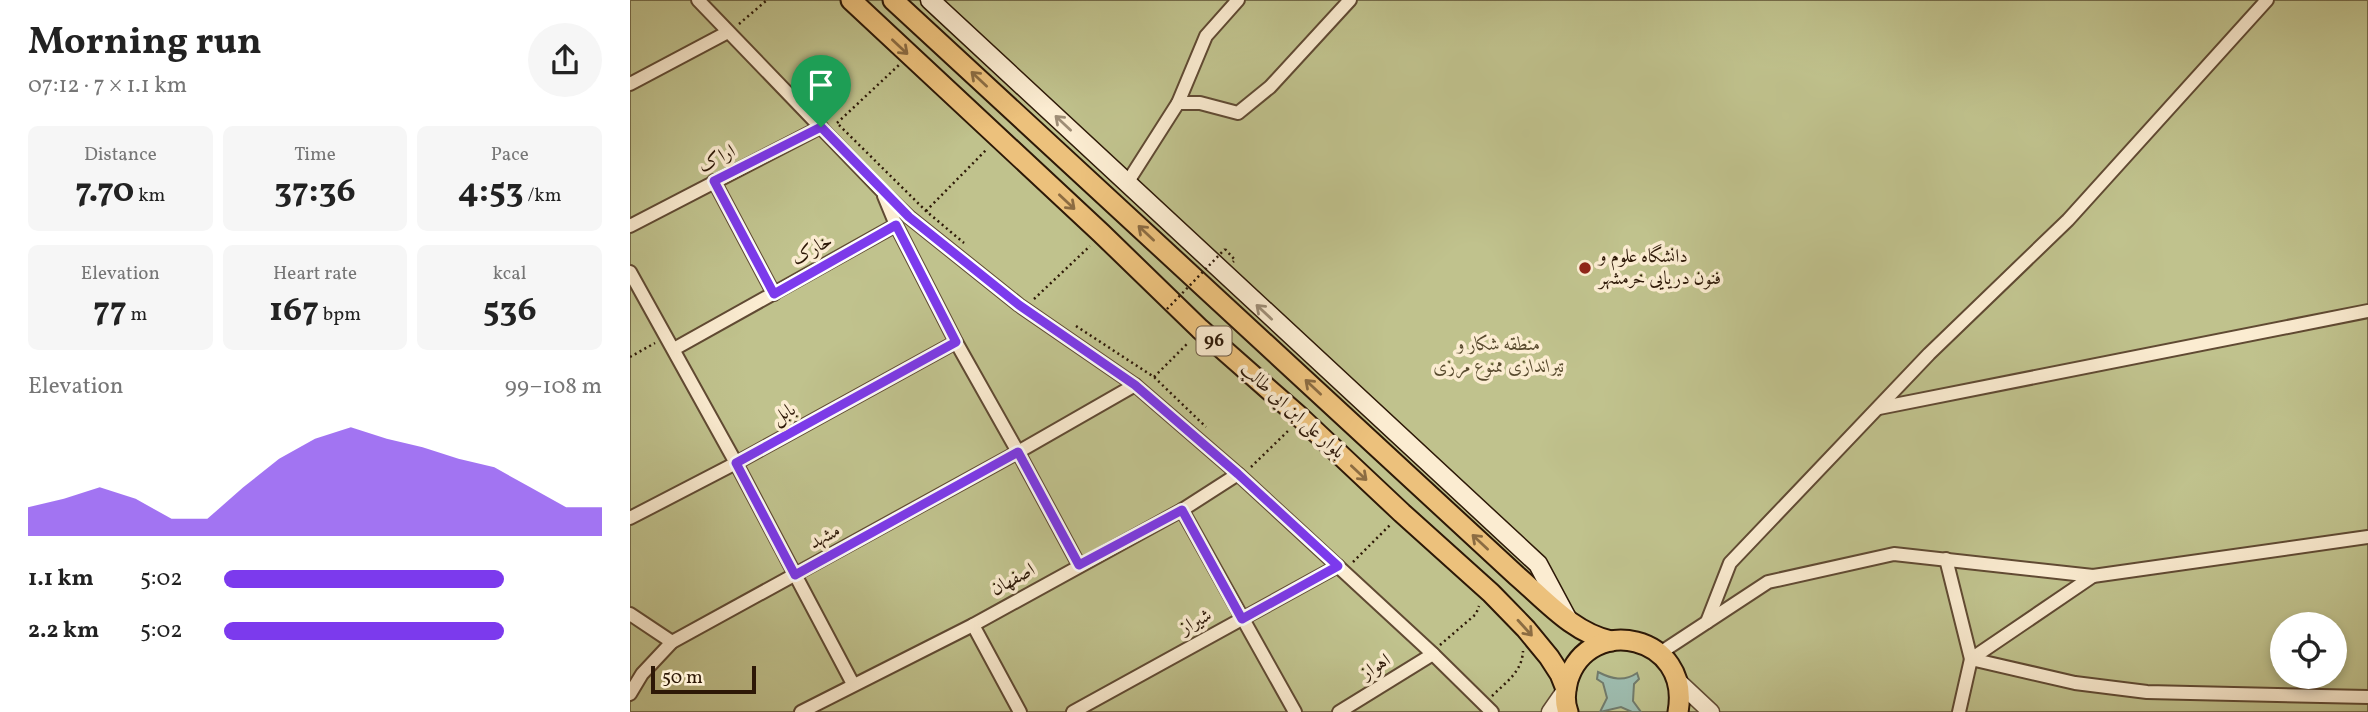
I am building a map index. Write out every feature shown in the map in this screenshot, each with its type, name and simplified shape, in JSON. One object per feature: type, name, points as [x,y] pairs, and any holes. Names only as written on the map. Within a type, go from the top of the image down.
[{"type":"main road","name":"بلوار علی ابن ابی طالب","points":[[850,0],[1101,233],[1200,329],[1485,587],[1526,628],[1549,657],[1566,689]]},
{"type":"main road","name":"بلوار علی ابن ابی طالب","points":[[894,0],[1517,576],[1593,638],[1611,641]]},
{"type":"main road","points":[[930,0],[1538,564],[1568,620]]},
{"type":"main road","name":"96","points":[[1611,641],[1628,640],[1645,644],[1660,653]]},
{"type":"main road","points":[[1566,689],[1571,673],[1581,658],[1594,647],[1611,641]]},
{"type":"main road","points":[[1660,653],[1671,666],[1681,701]]},
{"type":"main road","name":"96","points":[[1566,689],[1568,712]]},
{"type":"street","points":[[698,0],[733,28],[821,127],[909,217],[1019,305],[1135,385],[1244,471],[1338,566],[1437,650],[1492,712]]},
{"type":"street","points":[[1128,183],[1178,103],[1206,36],[1238,0]]},
{"type":"street","points":[[1178,103],[1200,103],[1238,113],[1270,87],[1350,0]]},
{"type":"street","points":[[1707,622],[1730,563],[1929,354],[2068,220],[2267,0]]},
{"type":"street","points":[[630,84],[733,28]]},
{"type":"street","name":"اراک","points":[[630,226],[821,127]]},
{"type":"street","points":[[714,181],[774,294]]},
{"type":"street","points":[[882,191],[896,225],[956,342],[1079,565]]},
{"type":"street","name":"خارک","points":[[674,349],[896,225]]},
{"type":"street","points":[[630,272],[736,463],[853,684]]},
{"type":"street","points":[[1878,408],[2368,312]]},
{"type":"street","name":"بابل","points":[[630,518],[956,342]]},
{"type":"street","name":"مشهد","points":[[630,694],[642,674],[672,642],[1135,385]]},
{"type":"street","name":"اصفهان","points":[[801,712],[973,625],[1182,510],[1244,471]]},
{"type":"street","points":[[1182,510],[1295,712]]},
{"type":"street","points":[[1660,653],[1768,582],[1894,554],[2093,576],[2368,537]]},
{"type":"street","points":[[1946,559],[1971,659],[1959,712]]},
{"type":"street","name":"شیراز","points":[[1073,712],[1338,566]]},
{"type":"street","points":[[1971,659],[2093,576]]},
{"type":"street","points":[[630,614],[672,642]]},
{"type":"street","points":[[973,625],[1020,712]]},
{"type":"street","name":"اهواز","points":[[1339,712],[1437,650]]},
{"type":"street","points":[[1971,659],[2075,683],[2147,692],[2368,697]]},
{"type":"street","points":[[1550,712],[1566,689]]},
{"type":"street","points":[[1681,701],[1711,712]]},
{"type":"path","points":[[733,28],[767,0]]},
{"type":"path","points":[[837,123],[883,82],[908,55]]},
{"type":"path","points":[[926,211],[998,138]]},
{"type":"path","points":[[1034,299],[1101,233]]},
{"type":"path","points":[[1167,309],[1225,249],[1235,260]]},
{"type":"path","points":[[1154,377],[1200,329]]},
{"type":"path","points":[[630,357],[667,337]]},
{"type":"path","points":[[1244,471],[1300,418]]},
{"type":"path","points":[[1353,562],[1402,513]]},
{"type":"path","points":[[1437,650],[1476,614],[1485,587]]},
{"type":"green space","name":"منطقه شکار و تیراندازی ممنوع مرزی","points":[[630,0],[2368,0],[2368,712],[630,712]]},
{"type":"shaded area","points":[[1598,672],[1618,678],[1627,678],[1637,673],[1639,679],[1634,684],[1633,701],[1641,712],[1632,712],[1621,707],[1600,712],[1607,698],[1603,683],[1597,679]]},
{"type":"place","name":"دانشگاه علوم و فنون دریایی خرمشهر","points":[[1585,268]]},
{"type":"route","points":[[821,127],[909,217],[1019,305],[1135,385],[1238,474],[1338,566],[1242,619],[1182,510],[1079,565],[1018,452],[795,575],[736,463],[956,342],[896,225],[774,294],[714,181],[821,127]]}]
